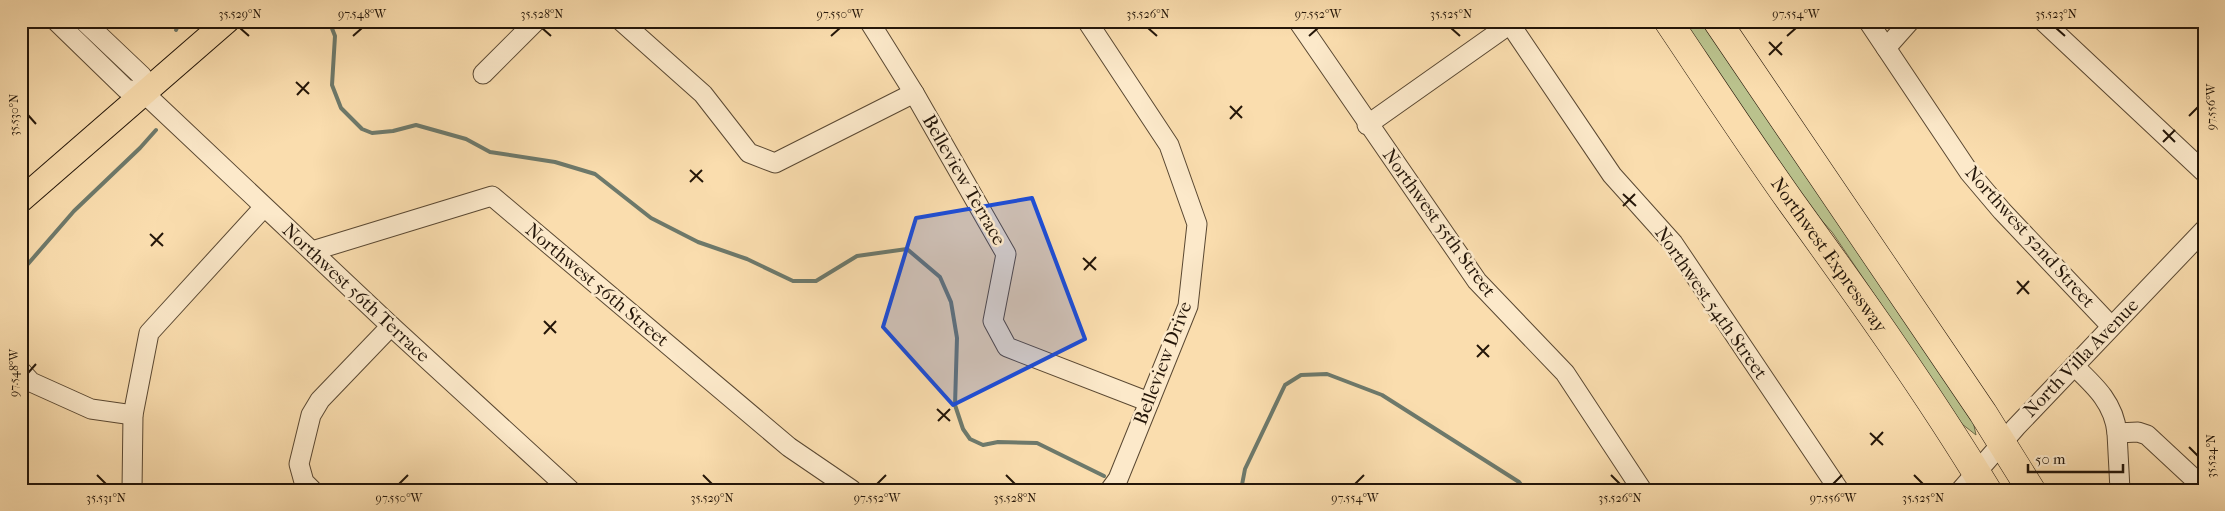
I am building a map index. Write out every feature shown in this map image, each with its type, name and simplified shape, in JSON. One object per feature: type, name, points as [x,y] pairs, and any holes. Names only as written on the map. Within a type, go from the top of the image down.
[{"type":"highway","name":"Northwest Expressway","points":[[1668,21],[1791,202],[1818,238],[1974,484]]},
{"type":"highway","name":"Northwest Expressway","points":[[1717,21],[2031,490]]},
{"type":"main road","points":[[21,200],[227,21]]},
{"type":"street","name":"Northwest 56th Terrace","points":[[56,21],[126,89],[144,92],[391,326],[570,490]]},
{"type":"street","name":"Northwest 56th Terrace","points":[[84,21],[142,76],[144,92]]},
{"type":"street","points":[[482,74],[536,21]]},
{"type":"street","points":[[621,21],[703,94],[749,153],[774,163],[914,93]]},
{"type":"street","name":"Belleview Terrace","points":[[869,21],[914,93],[1006,254],[993,321],[1007,347],[1149,402]]},
{"type":"street","name":"Belleview Drive","points":[[1087,21],[1169,145],[1198,224],[1188,306],[1114,485]]},
{"type":"street","name":"Northwest 55th Street","points":[[1298,21],[1367,125],[1477,281],[1565,373],[1642,490]]},
{"type":"street","name":"Northwest 52nd Street","points":[[1868,21],[1969,172],[2002,211],[2111,326]]},
{"type":"street","points":[[1886,48],[1910,21]]},
{"type":"street","points":[[2043,21],[2204,172]]},
{"type":"street","points":[[1367,125],[1509,22]]},
{"type":"street","name":"Northwest 54th Street","points":[[1509,22],[1612,175],[1673,243],[1839,490]]},
{"type":"street","name":"Northwest 56th Street","points":[[312,251],[492,196],[789,447],[852,490]]},
{"type":"street","points":[[132,490],[133,415],[149,333],[264,207]]},
{"type":"street","name":"North Villa Avenue","points":[[1974,484],[2001,443],[2204,230]]},
{"type":"street","points":[[312,490],[304,482],[299,464],[311,415],[320,400],[391,326]]},
{"type":"street","points":[[2074,366],[2093,384],[2108,403],[2116,420],[2120,490]]},
{"type":"street","points":[[21,371],[31,382],[91,409],[133,415]]},
{"type":"street","points":[[2117,433],[2138,432],[2147,435],[2204,488]]},
{"type":"highlighted area","points":[[1032,198],[1085,339],[953,405],[883,327],[916,218]]},
{"type":"green space","points":[[65,21],[75,21],[135,79],[133,84]]},
{"type":"green space","points":[[1681,21],[1702,21],[1973,421],[1976,435],[1962,424],[1832,232],[1799,195]]},
{"type":"waterway","points":[[176,30],[180,21]]},
{"type":"waterway","points":[[329,21],[335,36],[332,85],[341,108],[362,129],[372,133],[393,131],[416,125],[466,139],[490,152],[555,162],[595,174],[651,218],[698,242],[747,259],[793,281],[816,281],[857,256],[907,249],[940,277],[951,302],[957,338],[955,405],[963,429],[970,439],[983,445],[998,442],[1037,443],[1104,476]]},
{"type":"waterway","points":[[21,272],[74,211],[140,148],[156,130]]},
{"type":"waterway","points":[[1241,490],[1245,469],[1285,385],[1301,375],[1327,374],[1382,395],[1519,482],[1525,490]]},
{"type":"waterway","points":[[1128,487],[1132,490]]}]
